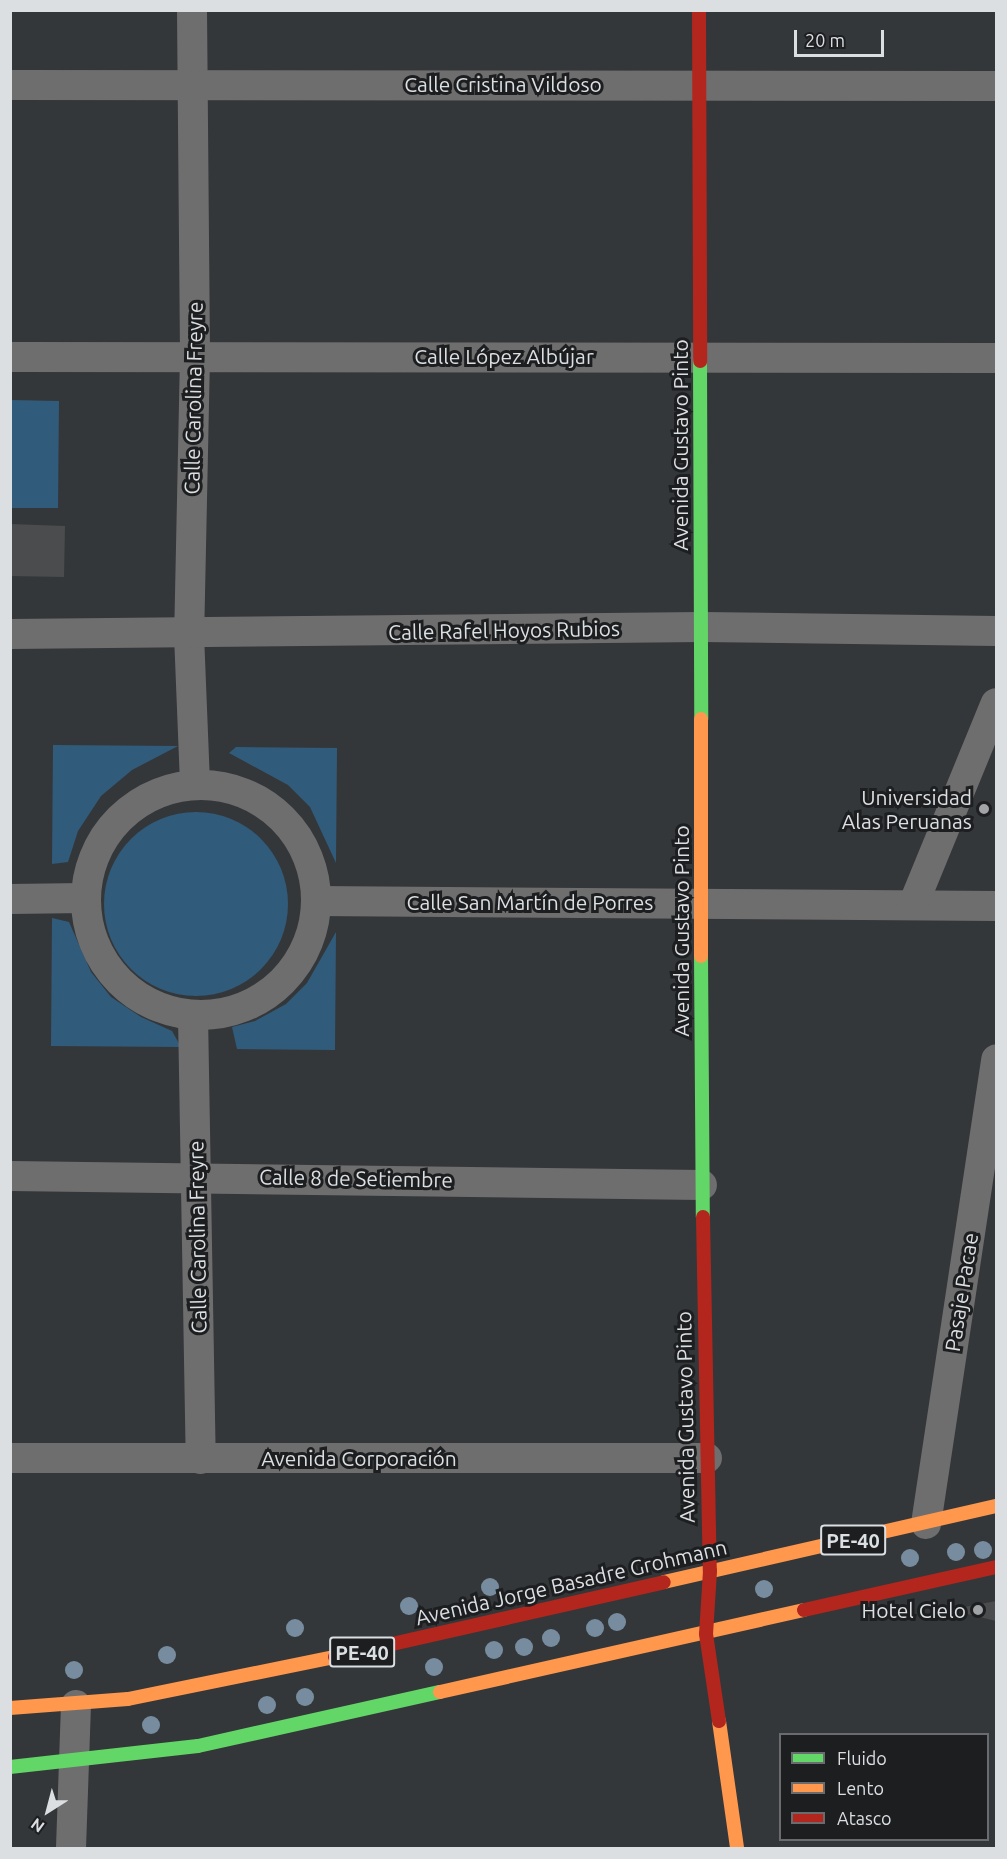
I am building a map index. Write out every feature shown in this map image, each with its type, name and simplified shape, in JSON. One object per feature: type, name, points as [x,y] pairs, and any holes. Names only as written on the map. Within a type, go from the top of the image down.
[{"type":"main road","name":"Avenida Gustavo Pinto","points":[[699,10],[702,1185],[710,1571],[706,1635],[737,1848]]},
{"type":"main road","name":"Avenida Jorge Basadre Grohmann","points":[[10,1708],[76,1705],[246,1678],[710,1571],[926,1524],[996,1506]]},
{"type":"main road","points":[[10,1767],[75,1762],[198,1746],[706,1635],[996,1567]]},
{"type":"street","name":"Calle Carolina Freyre","points":[[192,10],[195,356],[189,634],[195,785]]},
{"type":"street","name":"Calle Cristina Vildoso","points":[[10,85],[192,82],[996,86]]},
{"type":"street","name":"Calle López Albújar","points":[[10,357],[996,358]]},
{"type":"street","name":"Calle Rafel Hoyos Rubios","points":[[10,634],[189,634],[702,627],[996,631]]},
{"type":"street","points":[[914,905],[996,703]]},
{"type":"street","points":[[195,785],[242,792],[281,818],[307,856],[316,902],[307,947],[280,985],[240,1009],[193,1015],[148,1003],[114,975],[92,939],[85,898],[93,857],[115,822],[150,796],[195,785]]},
{"type":"street","points":[[10,898],[85,898]]},
{"type":"street","name":"Calle San Martín de Porres","points":[[316,902],[703,902],[996,906]]},
{"type":"street","name":"Calle Carolina Freyre","points":[[193,1015],[201,1459]]},
{"type":"street","name":"Pasaje Pacae","points":[[926,1524],[996,1059]]},
{"type":"street","name":"Calle 8 de Setiembre","points":[[10,1176],[195,1175],[702,1185]]},
{"type":"street","name":"Avenida Corporación","points":[[10,1458],[707,1458]]},
{"type":"street","points":[[71,1848],[76,1705]]},
{"type":"shaded area","points":[[11,400],[59,401],[58,508],[11,508]]},
{"type":"shaded area","points":[[53,745],[178,746],[132,770],[101,796],[78,831],[68,862],[52,864]]},
{"type":"shaded area","points":[[236,747],[337,748],[336,863],[310,807],[288,785],[229,753]]},
{"type":"shaded area","points":[[196,812],[214,813],[231,819],[247,827],[261,839],[273,853],[281,869],[287,886],[287,922],[281,939],[273,955],[261,969],[247,981],[231,989],[214,995],[196,996],[178,995],[161,989],[145,981],[131,969],[119,955],[111,939],[105,922],[104,904],[105,886],[111,869],[119,853],[131,839],[145,827],[161,819],[178,813]]},
{"type":"shaded area","points":[[52,918],[69,922],[91,972],[111,997],[141,1017],[172,1031],[181,1047],[51,1046]]},
{"type":"shaded area","points":[[336,932],[335,1050],[237,1049],[232,1027],[255,1021],[286,1004],[307,983]]},
{"type":"building","points":[[10,524],[65,526],[64,577],[10,576]]},
{"type":"building","name":"Hotel Cielo","points":[[996,1601],[996,1621],[959,1612],[959,1608]]},
{"type":"traffic: fast","points":[[700,361],[701,719]]},
{"type":"traffic: fast","points":[[701,956],[703,1217]]},
{"type":"traffic: fast","points":[[10,1767],[198,1746],[440,1692]]},
{"type":"traffic: slow","points":[[701,719],[701,956]]},
{"type":"traffic: slow","points":[[664,1582],[996,1506]]},
{"type":"traffic: slow","points":[[440,1692],[804,1610]]},
{"type":"traffic: slow","points":[[10,1708],[128,1699],[335,1657]]},
{"type":"traffic: slow","points":[[719,1721],[737,1848]]},
{"type":"traffic: jam","points":[[699,10],[700,361]]},
{"type":"traffic: jam","points":[[703,1217],[710,1571],[706,1634],[719,1721]]},
{"type":"traffic: jam","points":[[804,1610],[996,1567]]},
{"type":"traffic: jam","points":[[335,1657],[664,1582]]},
{"type":"place","name":"Universidad Alas Peruanas","points":[[984,809]]},
{"type":"place","name":"Hotel Cielo","points":[[978,1610]]}]
